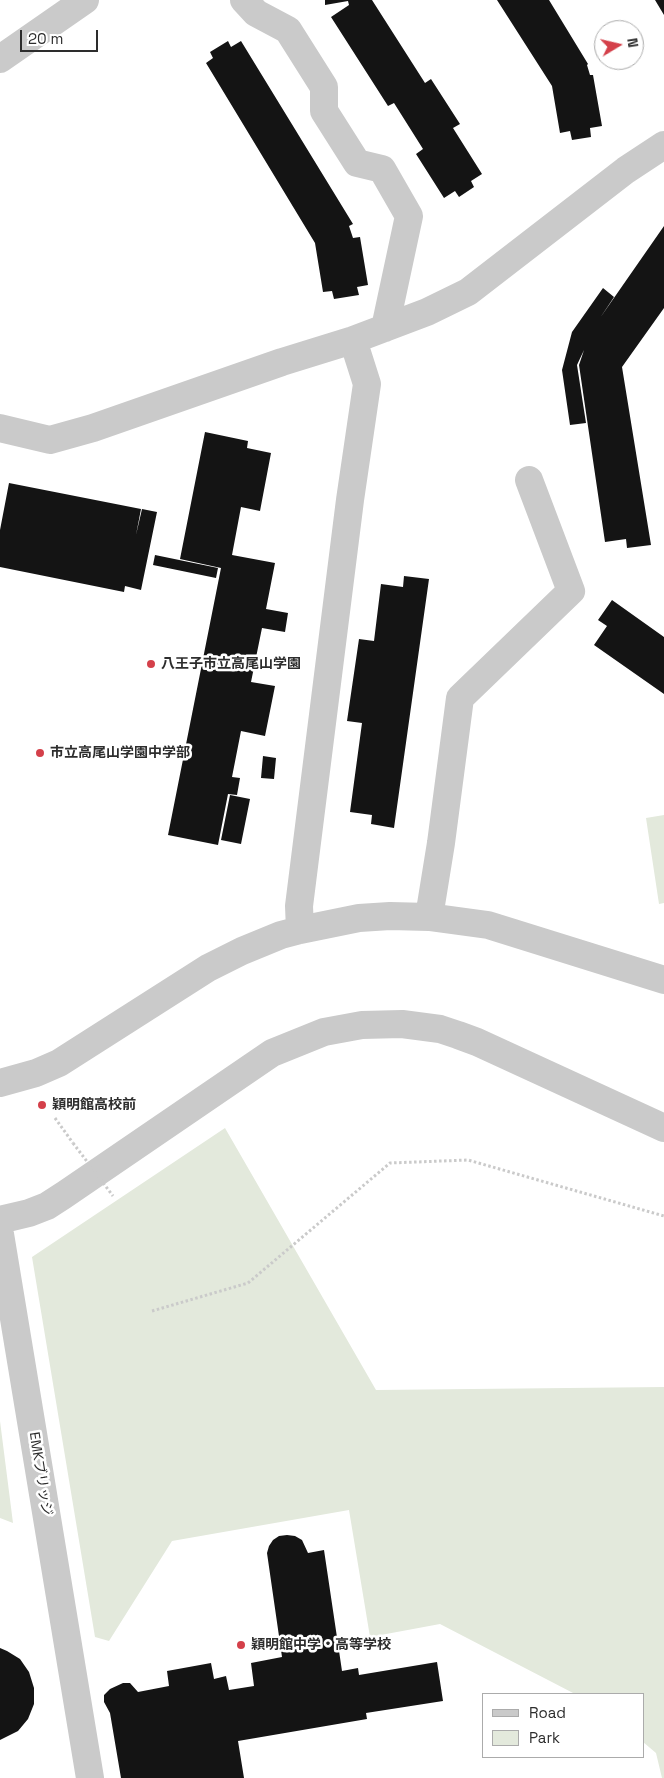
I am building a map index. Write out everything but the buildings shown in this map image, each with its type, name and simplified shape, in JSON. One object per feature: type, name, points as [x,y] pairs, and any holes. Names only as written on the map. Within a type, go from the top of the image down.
[{"type":"street","points":[[0,59],[85,0]]},
{"type":"street","points":[[244,0],[256,13],[288,30],[324,87],[324,111],[357,163],[382,169],[409,216],[385,328]]},
{"type":"street","points":[[0,428],[50,440],[93,428],[282,362],[353,340],[427,312],[468,292],[626,170],[664,145]]},
{"type":"street","points":[[300,930],[299,906],[350,500],[367,384],[353,340]]},
{"type":"street","points":[[429,917],[441,843],[460,698],[571,591],[530,480]]},
{"type":"street","points":[[0,1083],[36,1073],[59,1063],[222,960],[262,942],[300,930],[359,918],[390,916],[458,920],[510,931],[664,980]]},
{"type":"street","points":[[0,1220],[29,1214],[64,1195],[272,1053],[324,1032],[362,1025],[402,1024],[440,1029],[458,1035],[664,1128]]},
{"type":"street","name":"EMKブリッジ","points":[[1,1241],[90,1778]]},
{"type":"path","points":[[55,1118],[113,1196]]},
{"type":"path","points":[[152,1311],[248,1283],[390,1163],[468,1160],[664,1216]]},
{"type":"green space","points":[[664,815],[664,903],[659,904],[646,818]]},
{"type":"green space","points":[[225,1128],[376,1390],[664,1387],[664,1778],[662,1778],[656,1753],[644,1743],[644,1693],[573,1693],[440,1624],[370,1637],[349,1510],[172,1541],[109,1641],[95,1637],[32,1257]]},
{"type":"green space","points":[[0,1421],[13,1523],[0,1518]]},
{"type":"place","name":"八王子市立高尾山学園","points":[[151,664]]},
{"type":"place","name":"市立高尾山学園中学部","points":[[40,753]]},
{"type":"place","name":"穎明館高校前","points":[[42,1105]]},
{"type":"place","name":"穎明館中学・高等学校","points":[[241,1645]]}]
